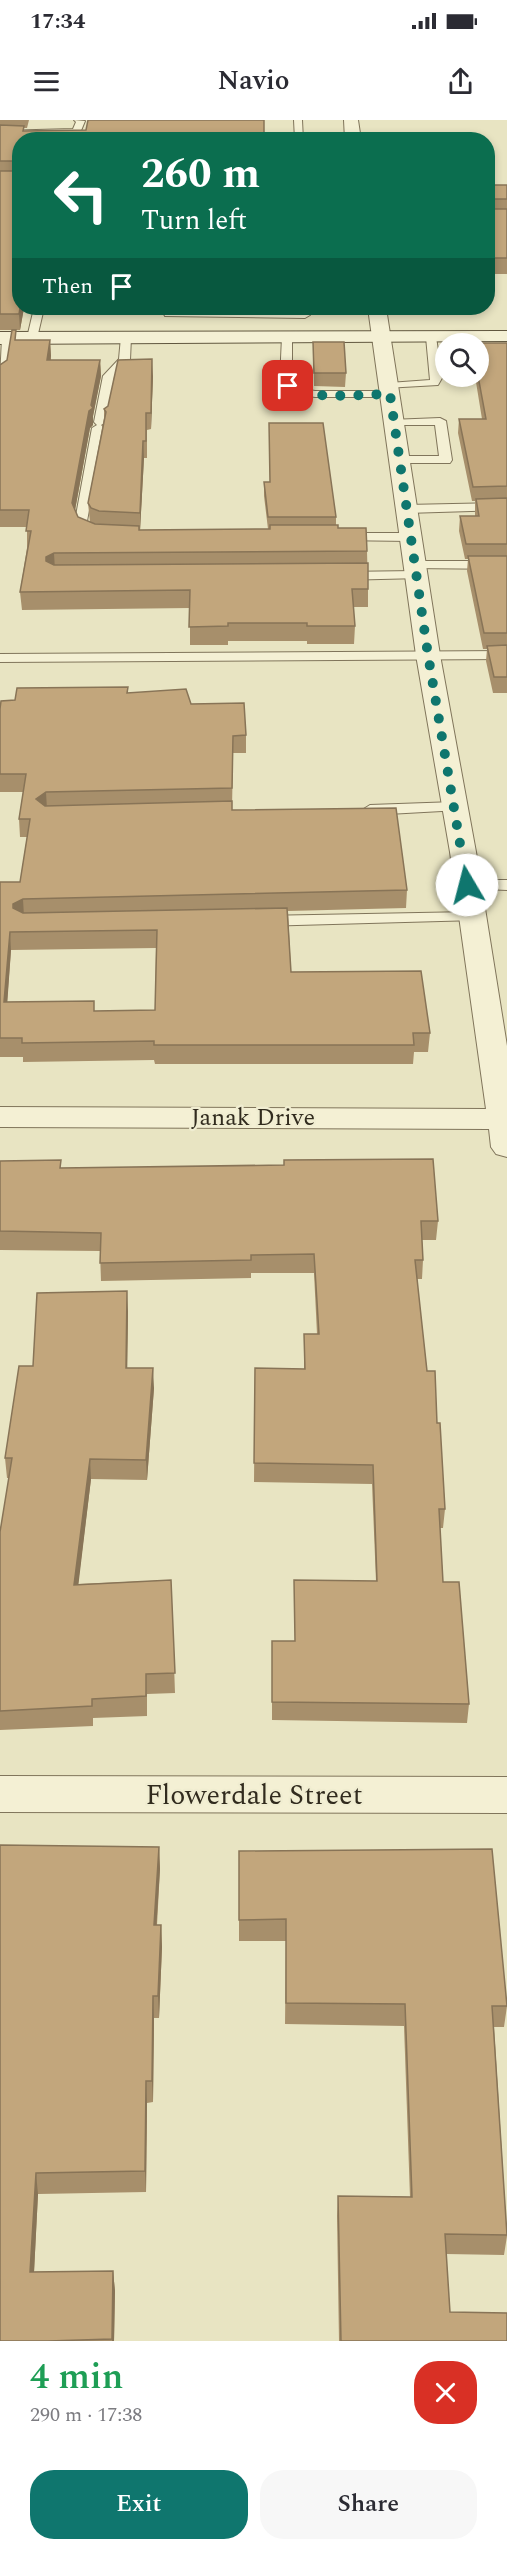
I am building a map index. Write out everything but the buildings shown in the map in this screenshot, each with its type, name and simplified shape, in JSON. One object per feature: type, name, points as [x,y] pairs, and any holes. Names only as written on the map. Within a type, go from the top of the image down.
[{"type":"street","points":[[378,315],[428,655],[455,807],[505,1128]]},
{"type":"street","points":[[489,341],[507,336]]},
{"type":"street","points":[[4,338],[381,337],[435,344]]},
{"type":"street","name":"Janak Drive","points":[[0,1116],[505,1128]]},
{"type":"street","name":"Flowerdale Street","points":[[0,1794],[507,1795]]},
{"type":"lane","points":[[68,132],[77,131],[81,121],[78,120]]},
{"type":"lane","points":[[32,338],[37,315]]},
{"type":"lane","points":[[166,337],[169,315]]},
{"type":"lane","points":[[306,315],[310,337]]},
{"type":"lane","points":[[287,337],[286,380],[294,391],[315,394],[389,390],[434,383],[436,378],[432,344],[435,345]]},
{"type":"lane","points":[[0,376],[4,338]]},
{"type":"lane","points":[[108,536],[96,535],[84,529],[81,522],[109,376],[126,338]]},
{"type":"lane","points":[[394,422],[440,421],[446,460],[399,460]]},
{"type":"lane","points":[[406,509],[507,507]]},
{"type":"lane","points":[[326,537],[410,537]]},
{"type":"lane","points":[[323,576],[507,565]]},
{"type":"lane","points":[[0,658],[507,654]]},
{"type":"lane","points":[[358,811],[455,807]]},
{"type":"lane","points":[[467,885],[507,885]]},
{"type":"lane","points":[[250,921],[471,917]]},
{"type":"route","points":[[288,386],[301,393],[390,394],[428,655],[467,885]]}]
